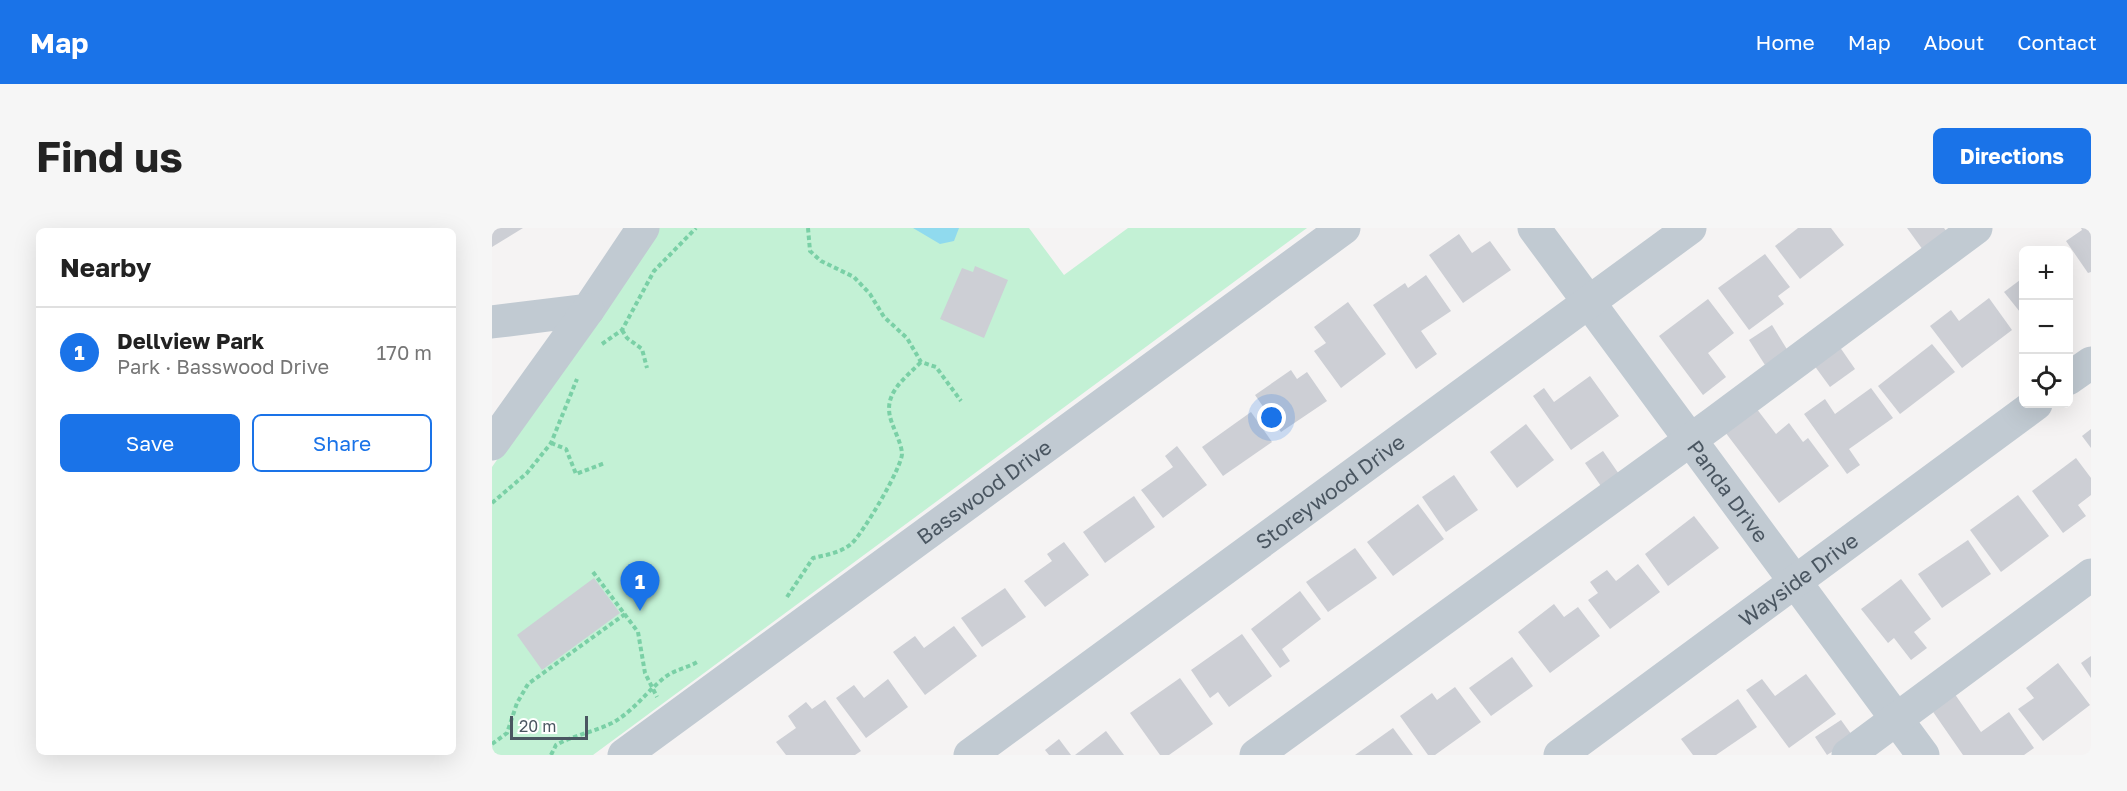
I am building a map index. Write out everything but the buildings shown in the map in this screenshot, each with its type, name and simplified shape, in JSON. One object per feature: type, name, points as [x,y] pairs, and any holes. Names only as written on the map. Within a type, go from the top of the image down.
[{"type":"street","points":[[492,444],[588,310],[643,228]]},
{"type":"street","name":"Basswood Drive","points":[[624,755],[1344,228]]},
{"type":"street","name":"Panda Drive","points":[[1534,228],[1923,755]]},
{"type":"street","name":"Storeywood Drive","points":[[970,755],[1690,228]]},
{"type":"street","points":[[1256,755],[1690,440],[1976,228]]},
{"type":"street","points":[[492,322],[588,310]]},
{"type":"street","points":[[2073,376],[2091,363]]},
{"type":"street","name":"Wayside Drive","points":[[1560,755],[2031,408]]},
{"type":"street","points":[[1848,755],[2091,575]]},
{"type":"path","points":[[597,350],[622,330],[654,271],[696,228]]},
{"type":"path","points":[[808,228],[810,251],[821,261],[854,278],[870,294],[884,318],[907,338],[921,362],[936,367],[961,400]]},
{"type":"path","points":[[622,330],[633,343],[642,349],[646,369]]},
{"type":"path","points":[[781,602],[790,595],[806,564],[813,558],[843,550],[853,543],[898,472],[902,454],[889,416],[890,399],[895,385],[921,362]]},
{"type":"path","points":[[492,503],[526,473],[551,443],[579,372]]},
{"type":"path","points":[[551,443],[566,449],[576,474],[605,463]]},
{"type":"path","points":[[593,572],[638,632],[645,673],[651,690],[672,720]]},
{"type":"path","points":[[492,744],[507,733],[517,703],[528,684],[625,614]]},
{"type":"path","points":[[552,755],[556,745],[614,722],[636,706],[674,671],[690,667],[708,654]]},
{"type":"green space","points":[[658,228],[1029,228],[1064,275],[1128,228],[1307,228],[593,755],[492,755],[492,467]]},
{"type":"water","points":[[913,228],[959,228],[954,241],[940,244]]},
{"type":"place","name":"Dellview Park","points":[[640,611]]}]
